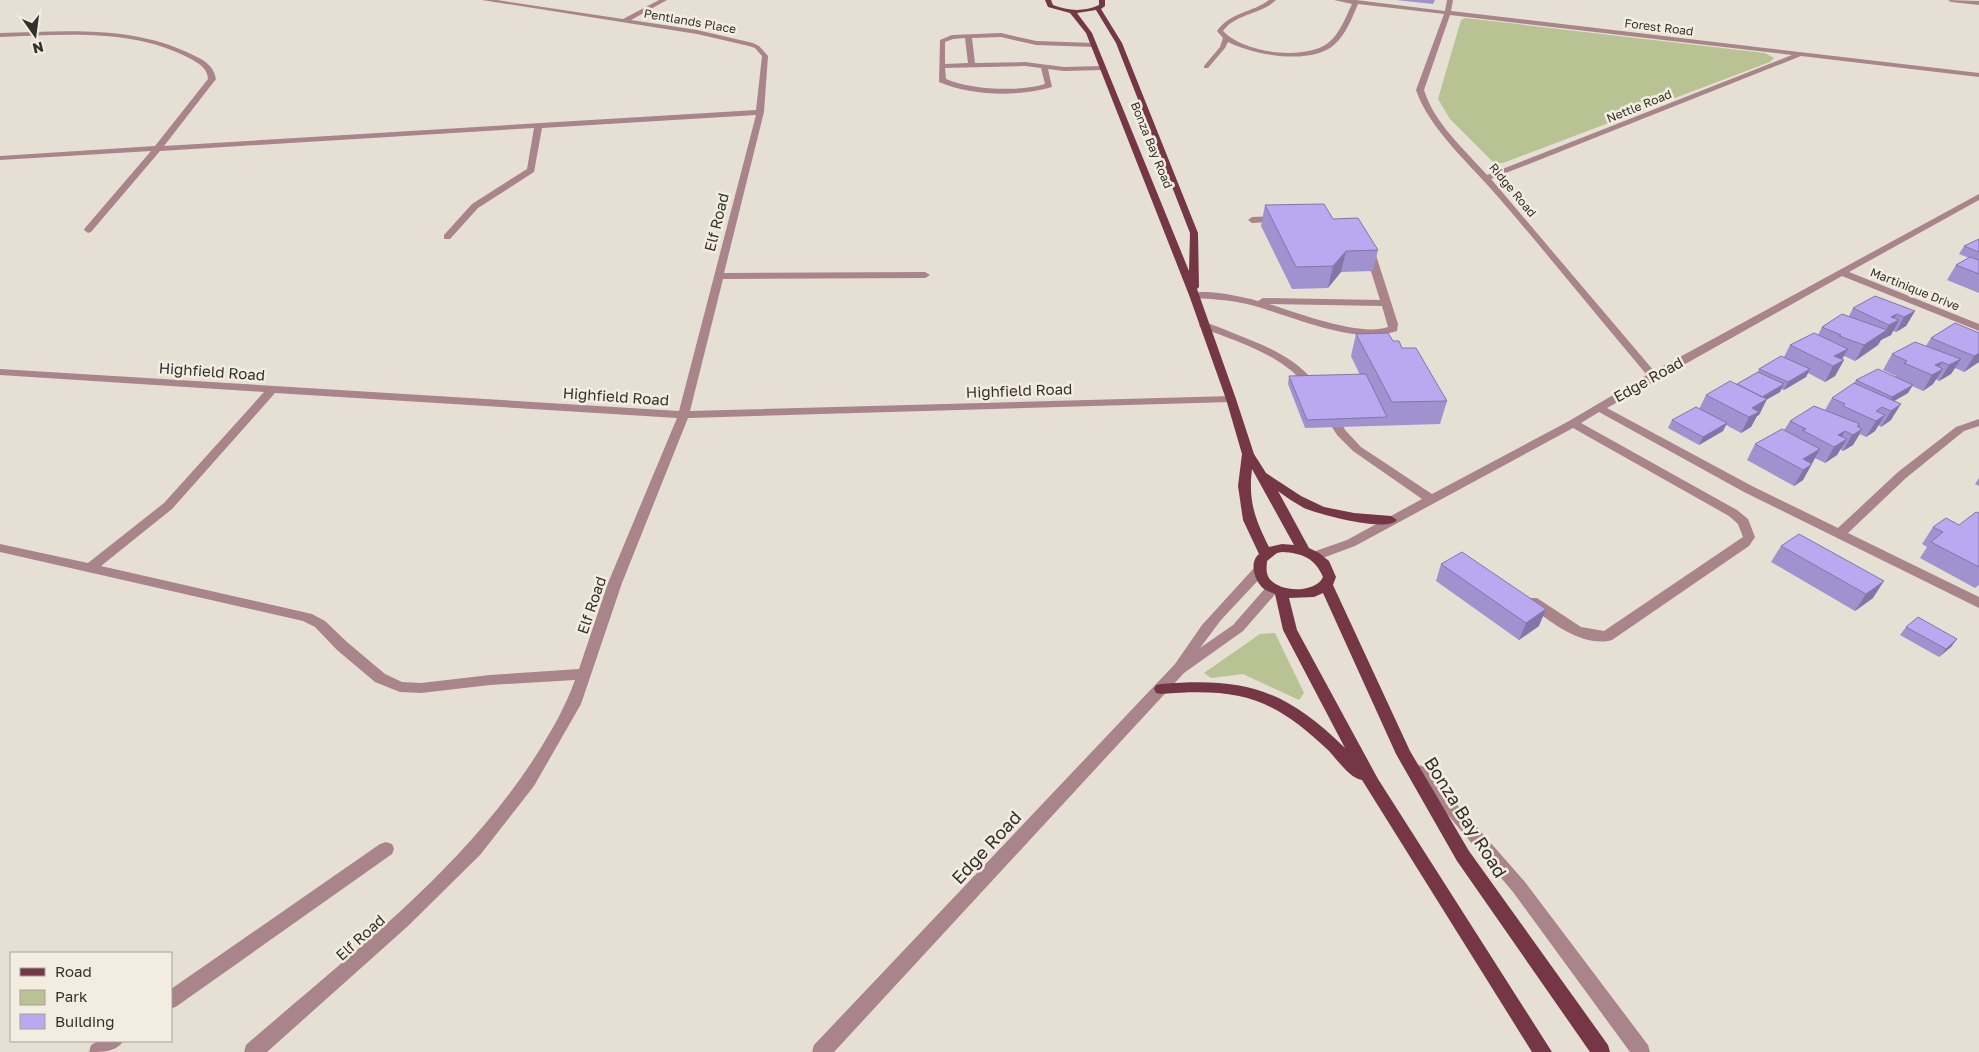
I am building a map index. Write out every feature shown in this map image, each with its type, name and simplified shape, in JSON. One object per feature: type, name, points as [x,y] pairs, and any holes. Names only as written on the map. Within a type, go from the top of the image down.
[{"type":"main road","points":[[1048,0],[1050,6],[1072,11],[1102,4]]},
{"type":"main road","name":"Bonza Bay Road","points":[[1102,4],[1194,233],[1194,294]]},
{"type":"main road","name":"Bonza Bay Road","points":[[1072,11],[1082,22],[1094,45],[1194,294],[1248,454],[1310,553],[1328,570],[1329,578],[1326,585],[1404,754],[1464,856],[1601,1052]]},
{"type":"main road","name":"Bonza Bay Road","points":[[1248,454],[1244,486],[1249,520],[1266,554]]},
{"type":"main road","points":[[1260,473],[1298,499],[1325,511],[1359,519],[1391,520]]},
{"type":"main road","points":[[1310,553],[1282,548],[1266,554],[1261,559],[1259,572],[1264,580],[1277,590],[1295,595],[1308,595],[1318,592],[1326,585]]},
{"type":"main road","points":[[1277,590],[1290,630],[1372,784],[1542,1052]]},
{"type":"main road","points":[[1161,689],[1219,687],[1257,694],[1292,713],[1326,738],[1372,784]]},
{"type":"street","name":"Pentlands Place","points":[[485,0],[738,40],[758,47],[765,58]]},
{"type":"street","points":[[624,21],[664,0]]},
{"type":"street","points":[[1273,0],[1260,9],[1227,22],[1220,31],[1226,38],[1250,50],[1266,54],[1305,53],[1324,49],[1333,43],[1356,2]]},
{"type":"street","name":"Forest Road","points":[[1337,0],[1979,75]]},
{"type":"street","name":"Ridge Road","points":[[1450,0],[1448,13],[1420,93],[1426,106],[1653,376]]},
{"type":"street","points":[[1951,0],[1979,3]]},
{"type":"street","points":[[0,35],[76,34],[142,38],[178,48],[201,62],[211,72],[212,79],[157,149],[88,230]]},
{"type":"street","points":[[1044,67],[1049,85],[1041,89],[1018,91],[946,83],[942,80],[942,41],[952,37],[1001,35],[1036,43],[1094,45]]},
{"type":"street","points":[[968,36],[972,65]]},
{"type":"street","points":[[1206,67],[1223,46],[1226,38]]},
{"type":"street","name":"Nettle Road","points":[[1487,178],[1799,54]]},
{"type":"street","name":"Elf Road","points":[[253,1052],[402,920],[474,850],[505,812],[554,740],[574,704],[615,583],[684,415],[760,112],[765,58]]},
{"type":"street","points":[[943,66],[1025,64],[1064,69],[1103,68]]},
{"type":"street","points":[[0,158],[538,127],[760,112]]},
{"type":"street","points":[[447,237],[475,206],[531,170],[538,127]]},
{"type":"street","name":"Edge Road","points":[[1310,553],[1350,543],[1573,423],[1653,376],[1979,197]]},
{"type":"street","points":[[1252,220],[1288,219]]},
{"type":"street","points":[[1248,301],[1331,324],[1380,334],[1389,332],[1393,329],[1387,303],[1376,266],[1365,242]]},
{"type":"street","name":"Martinique Drive","points":[[1842,273],[1979,328]]},
{"type":"street","points":[[718,276],[925,275]]},
{"type":"street","points":[[1194,294],[1248,301],[1387,303]]},
{"type":"street","points":[[1204,325],[1272,353],[1302,373],[1323,402],[1341,433],[1362,453],[1430,499]]},
{"type":"street","name":"Highfield Road","points":[[0,372],[684,415],[1231,399]]},
{"type":"street","points":[[91,568],[168,506],[272,389]]},
{"type":"street","points":[[1598,407],[1748,489],[1979,603]]},
{"type":"street","points":[[1839,534],[1902,475],[1960,429],[1979,422]]},
{"type":"street","points":[[1518,592],[1580,633],[1595,637],[1607,636],[1745,543],[1749,537],[1744,522],[1733,513],[1573,423]]},
{"type":"street","points":[[0,548],[307,618],[320,624],[342,646],[380,678],[400,686],[421,688],[490,680],[585,674]]},
{"type":"street","name":"Edge Road","points":[[1180,669],[1189,649],[1203,630],[1236,599],[1259,572]]},
{"type":"street","name":"Edge Road","points":[[821,1052],[1180,669],[1238,628],[1277,590]]},
{"type":"street","points":[[1404,754],[1519,887],[1641,1052]]},
{"type":"street","points":[[172,999],[386,849]]},
{"type":"street","points":[[98,1052],[113,1042]]},
{"type":"green space","points":[[1465,18],[1765,53],[1774,58],[1770,62],[1503,163],[1494,163],[1450,119],[1438,99],[1461,20]]},
{"type":"green space","points":[[1275,633],[1304,693],[1299,700],[1243,674],[1211,678],[1204,673],[1260,634]]},
{"type":"building","points":[[1324,204],[1333,219],[1358,218],[1378,250],[1346,251],[1333,266],[1296,267],[1265,205]]},
{"type":"building","points":[[1979,239],[1979,252],[1964,246]]},
{"type":"building","points":[[1970,257],[1979,260],[1979,274],[1956,265]]},
{"type":"building","points":[[1875,296],[1915,311],[1904,317],[1897,314],[1891,317],[1899,320],[1889,325],[1853,308]]},
{"type":"building","points":[[1842,314],[1887,330],[1864,345],[1839,336],[1841,335],[1822,327]]},
{"type":"building","points":[[1955,323],[1979,333],[1979,353],[1974,356],[1931,338]]},
{"type":"building","points":[[1388,333],[1393,341],[1399,341],[1402,348],[1416,348],[1447,401],[1392,402],[1356,334]]},
{"type":"building","points":[[1814,333],[1848,349],[1834,356],[1844,360],[1833,366],[1790,345]]},
{"type":"building","points":[[1915,342],[1961,359],[1949,365],[1942,362],[1935,365],[1943,369],[1932,375],[1904,363],[1907,361],[1892,354]]},
{"type":"building","points":[[1781,356],[1810,369],[1788,382],[1759,369]]},
{"type":"building","points":[[1878,369],[1913,385],[1892,397],[1856,380]]},
{"type":"building","points":[[1758,372],[1784,384],[1762,397],[1737,384]]},
{"type":"building","points":[[1366,374],[1387,417],[1307,420],[1289,376]]},
{"type":"building","points":[[1730,381],[1767,399],[1752,408],[1759,412],[1749,417],[1706,395]]},
{"type":"building","points":[[1854,383],[1901,404],[1891,411],[1882,407],[1876,411],[1885,415],[1876,421],[1843,406],[1845,404],[1832,398]]},
{"type":"building","points":[[1814,406],[1860,424],[1857,426],[1862,429],[1853,435],[1845,431],[1838,435],[1847,439],[1834,447],[1802,430],[1806,429],[1790,421]]},
{"type":"building","points":[[1696,407],[1727,423],[1703,437],[1672,420]]},
{"type":"building","points":[[1782,429],[1820,449],[1803,459],[1812,464],[1803,470],[1755,444]]},
{"type":"building","points":[[1976,512],[1979,513],[1979,567],[1931,542],[1943,532],[1933,527],[1946,518],[1959,525]]},
{"type":"building","points":[[1799,534],[1884,581],[1866,594],[1781,546]]},
{"type":"building","points":[[1462,552],[1546,609],[1526,623],[1441,564]]},
{"type":"building","points":[[1918,617],[1957,639],[1946,649],[1906,627]]}]
